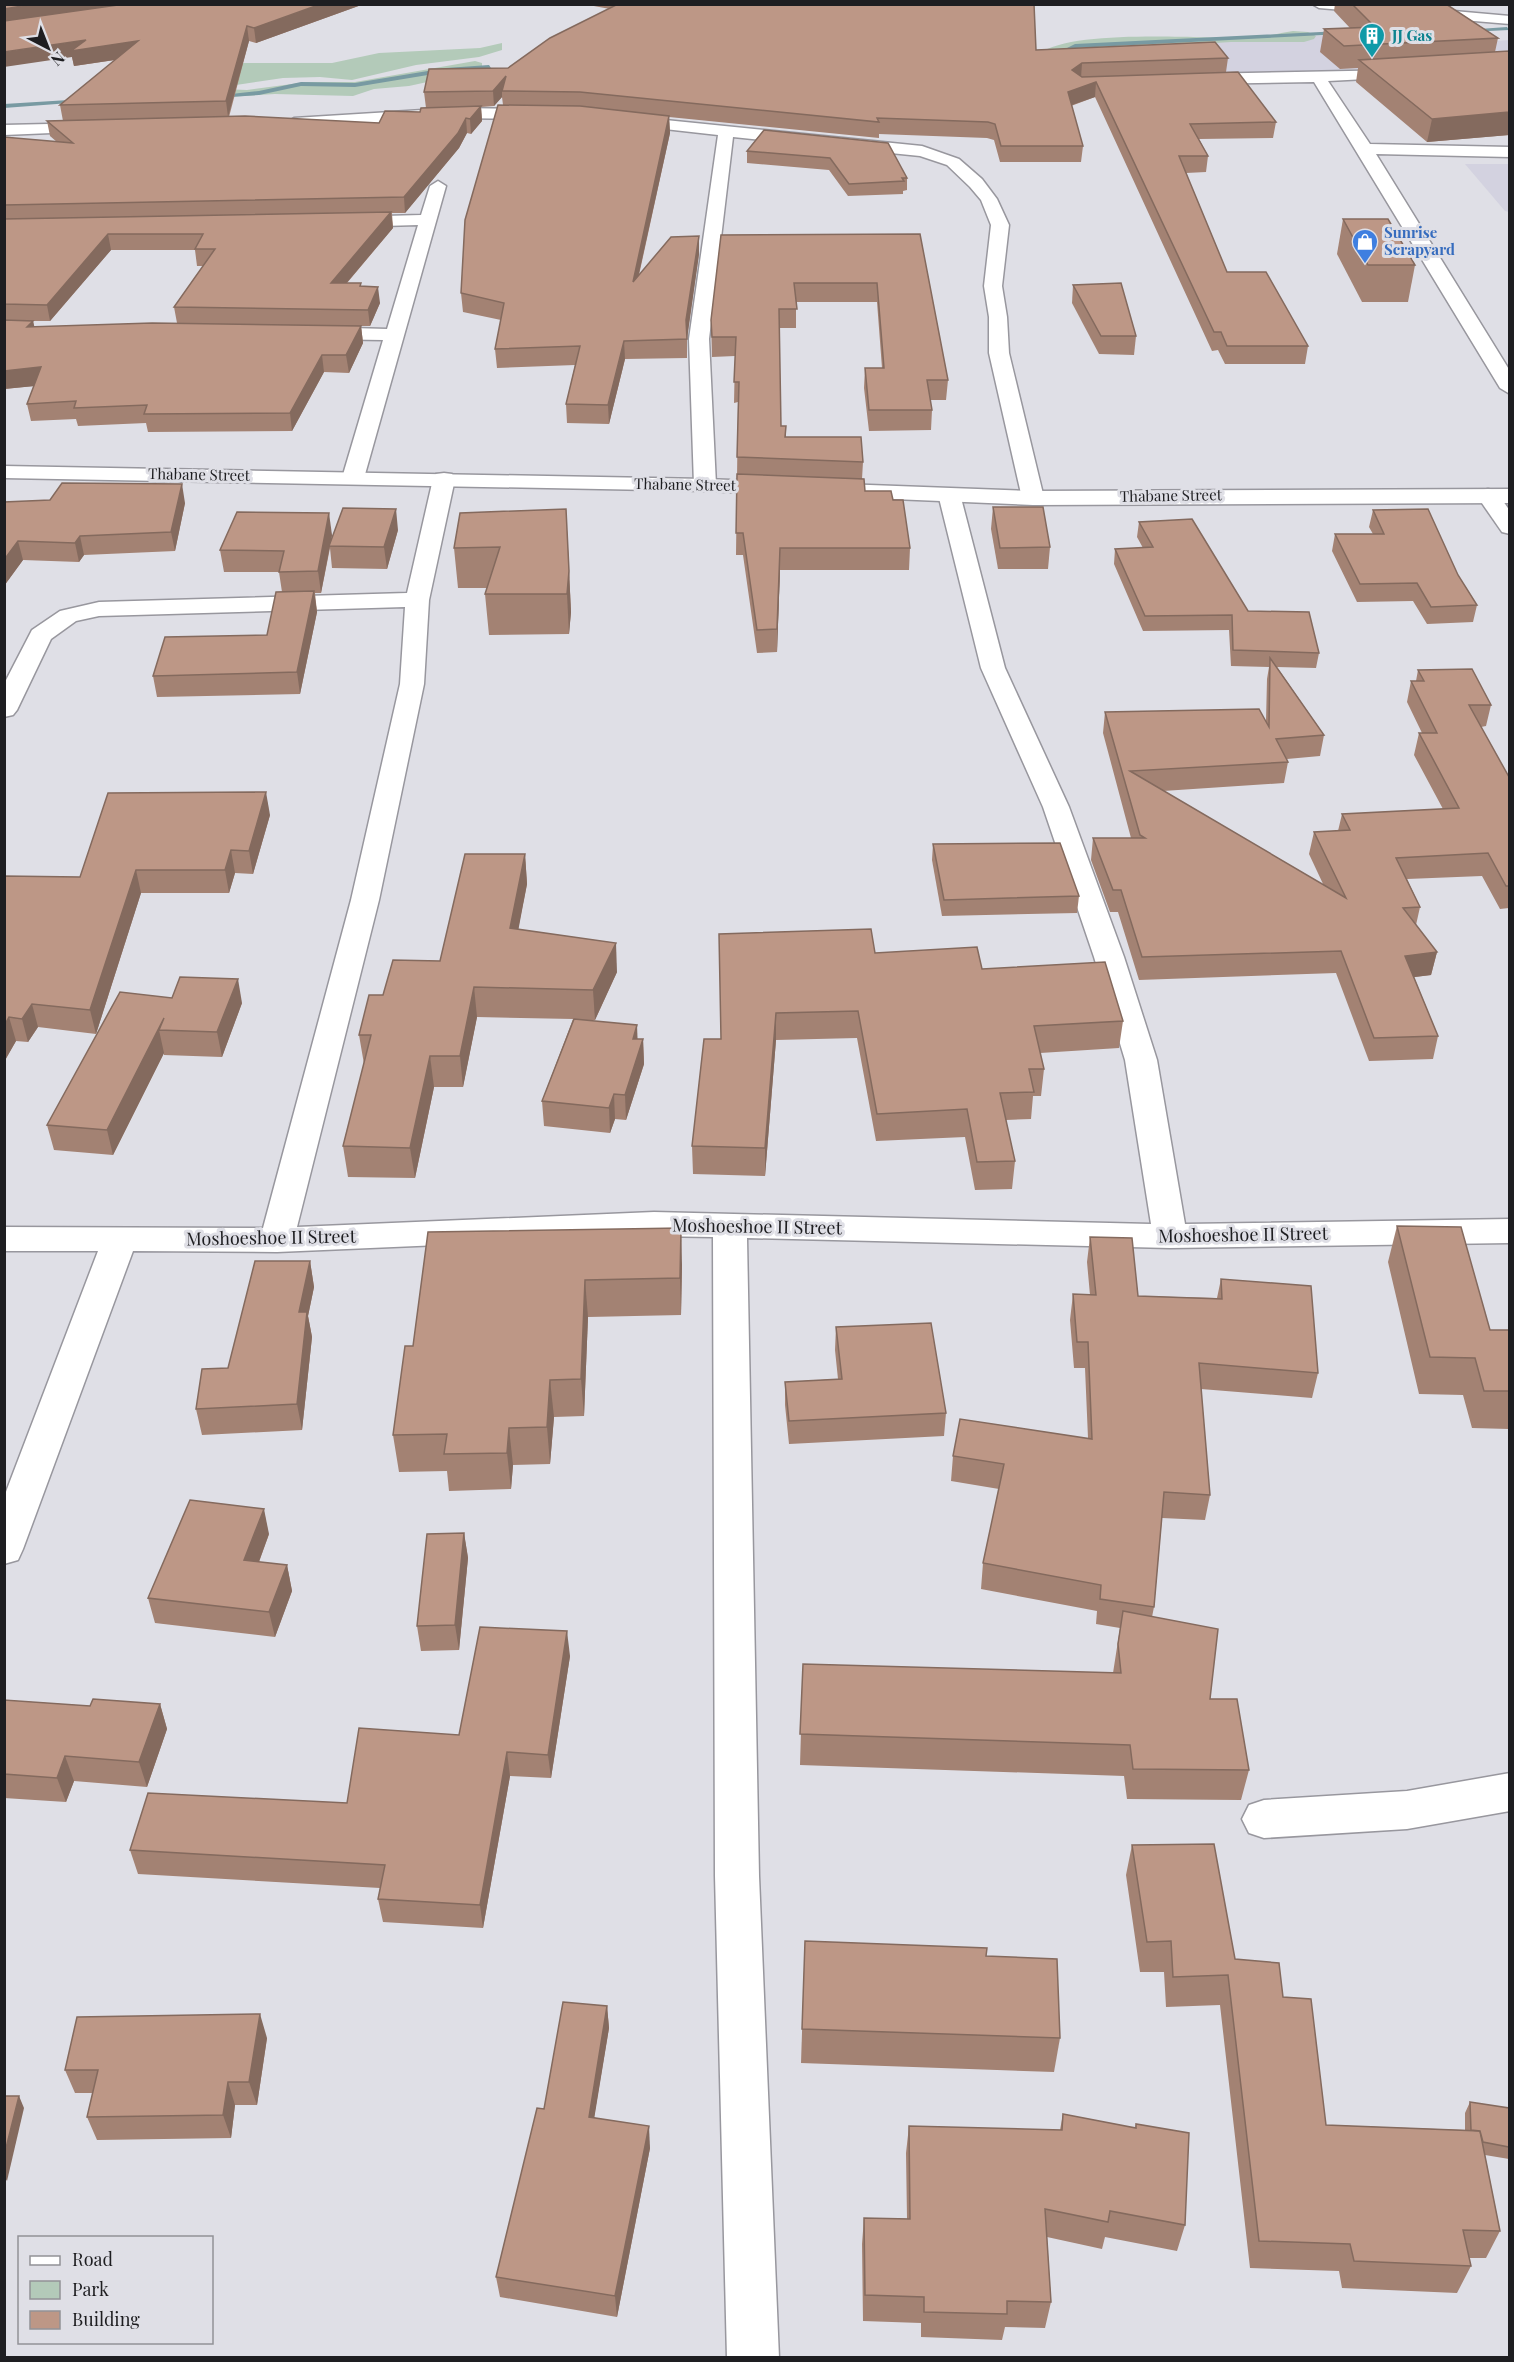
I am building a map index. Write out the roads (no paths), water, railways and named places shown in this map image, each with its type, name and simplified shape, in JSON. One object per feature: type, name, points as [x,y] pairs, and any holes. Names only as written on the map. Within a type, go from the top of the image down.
[{"type":"street","points":[[1319,4],[1509,20]]},
{"type":"street","points":[[1188,80],[1412,73]]},
{"type":"street","points":[[1318,77],[1367,150],[1460,310],[1509,388]]},
{"type":"street","points":[[278,123],[455,112],[558,114]]},
{"type":"street","points":[[605,118],[922,151],[953,162],[976,183],[989,199],[1000,225],[993,286],[998,317],[999,353],[1033,498]]},
{"type":"street","points":[[4,130],[106,128]]},
{"type":"street","points":[[705,485],[699,339],[726,132]]},
{"type":"street","points":[[1367,150],[1509,152]]},
{"type":"street","points":[[353,478],[438,186]]},
{"type":"street","points":[[334,222],[429,220]]},
{"type":"street","points":[[294,332],[396,335]]},
{"type":"street","name":"Thabane Street","points":[[4,472],[444,478],[705,485],[1033,498],[1256,495],[1499,496]]},
{"type":"street","points":[[277,1240],[364,900],[412,684],[417,600],[444,478]]},
{"type":"street","points":[[949,494],[993,668],[1056,807],[1109,957],[1141,1060],[1170,1236]]},
{"type":"street","points":[[1499,496],[1509,527]]},
{"type":"street","points":[[4,710],[41,635],[68,616],[99,609],[417,600]]},
{"type":"street","name":"Moshoeshoe II Street","points":[[4,1239],[277,1240],[654,1224],[1170,1236],[1509,1231]]},
{"type":"street","points":[[730,1226],[737,1876],[753,2358]]},
{"type":"street","points":[[4,1549],[120,1239]]},
{"type":"street","points":[[1264,1819],[1407,1810],[1509,1792]]},
{"type":"waterway","points":[[1468,30],[1507,29]]},
{"type":"waterway","points":[[1054,56],[1075,46],[1341,33]]},
{"type":"waterway","points":[[216,96],[259,93],[301,84],[355,85],[446,70],[489,67]]},
{"type":"waterway","points":[[4,106],[83,100]]},
{"type":"place","name":"JJ Gas","points":[[1372,59]]},
{"type":"place","name":"Sunrise Scrapyard","points":[[1365,265]]}]
